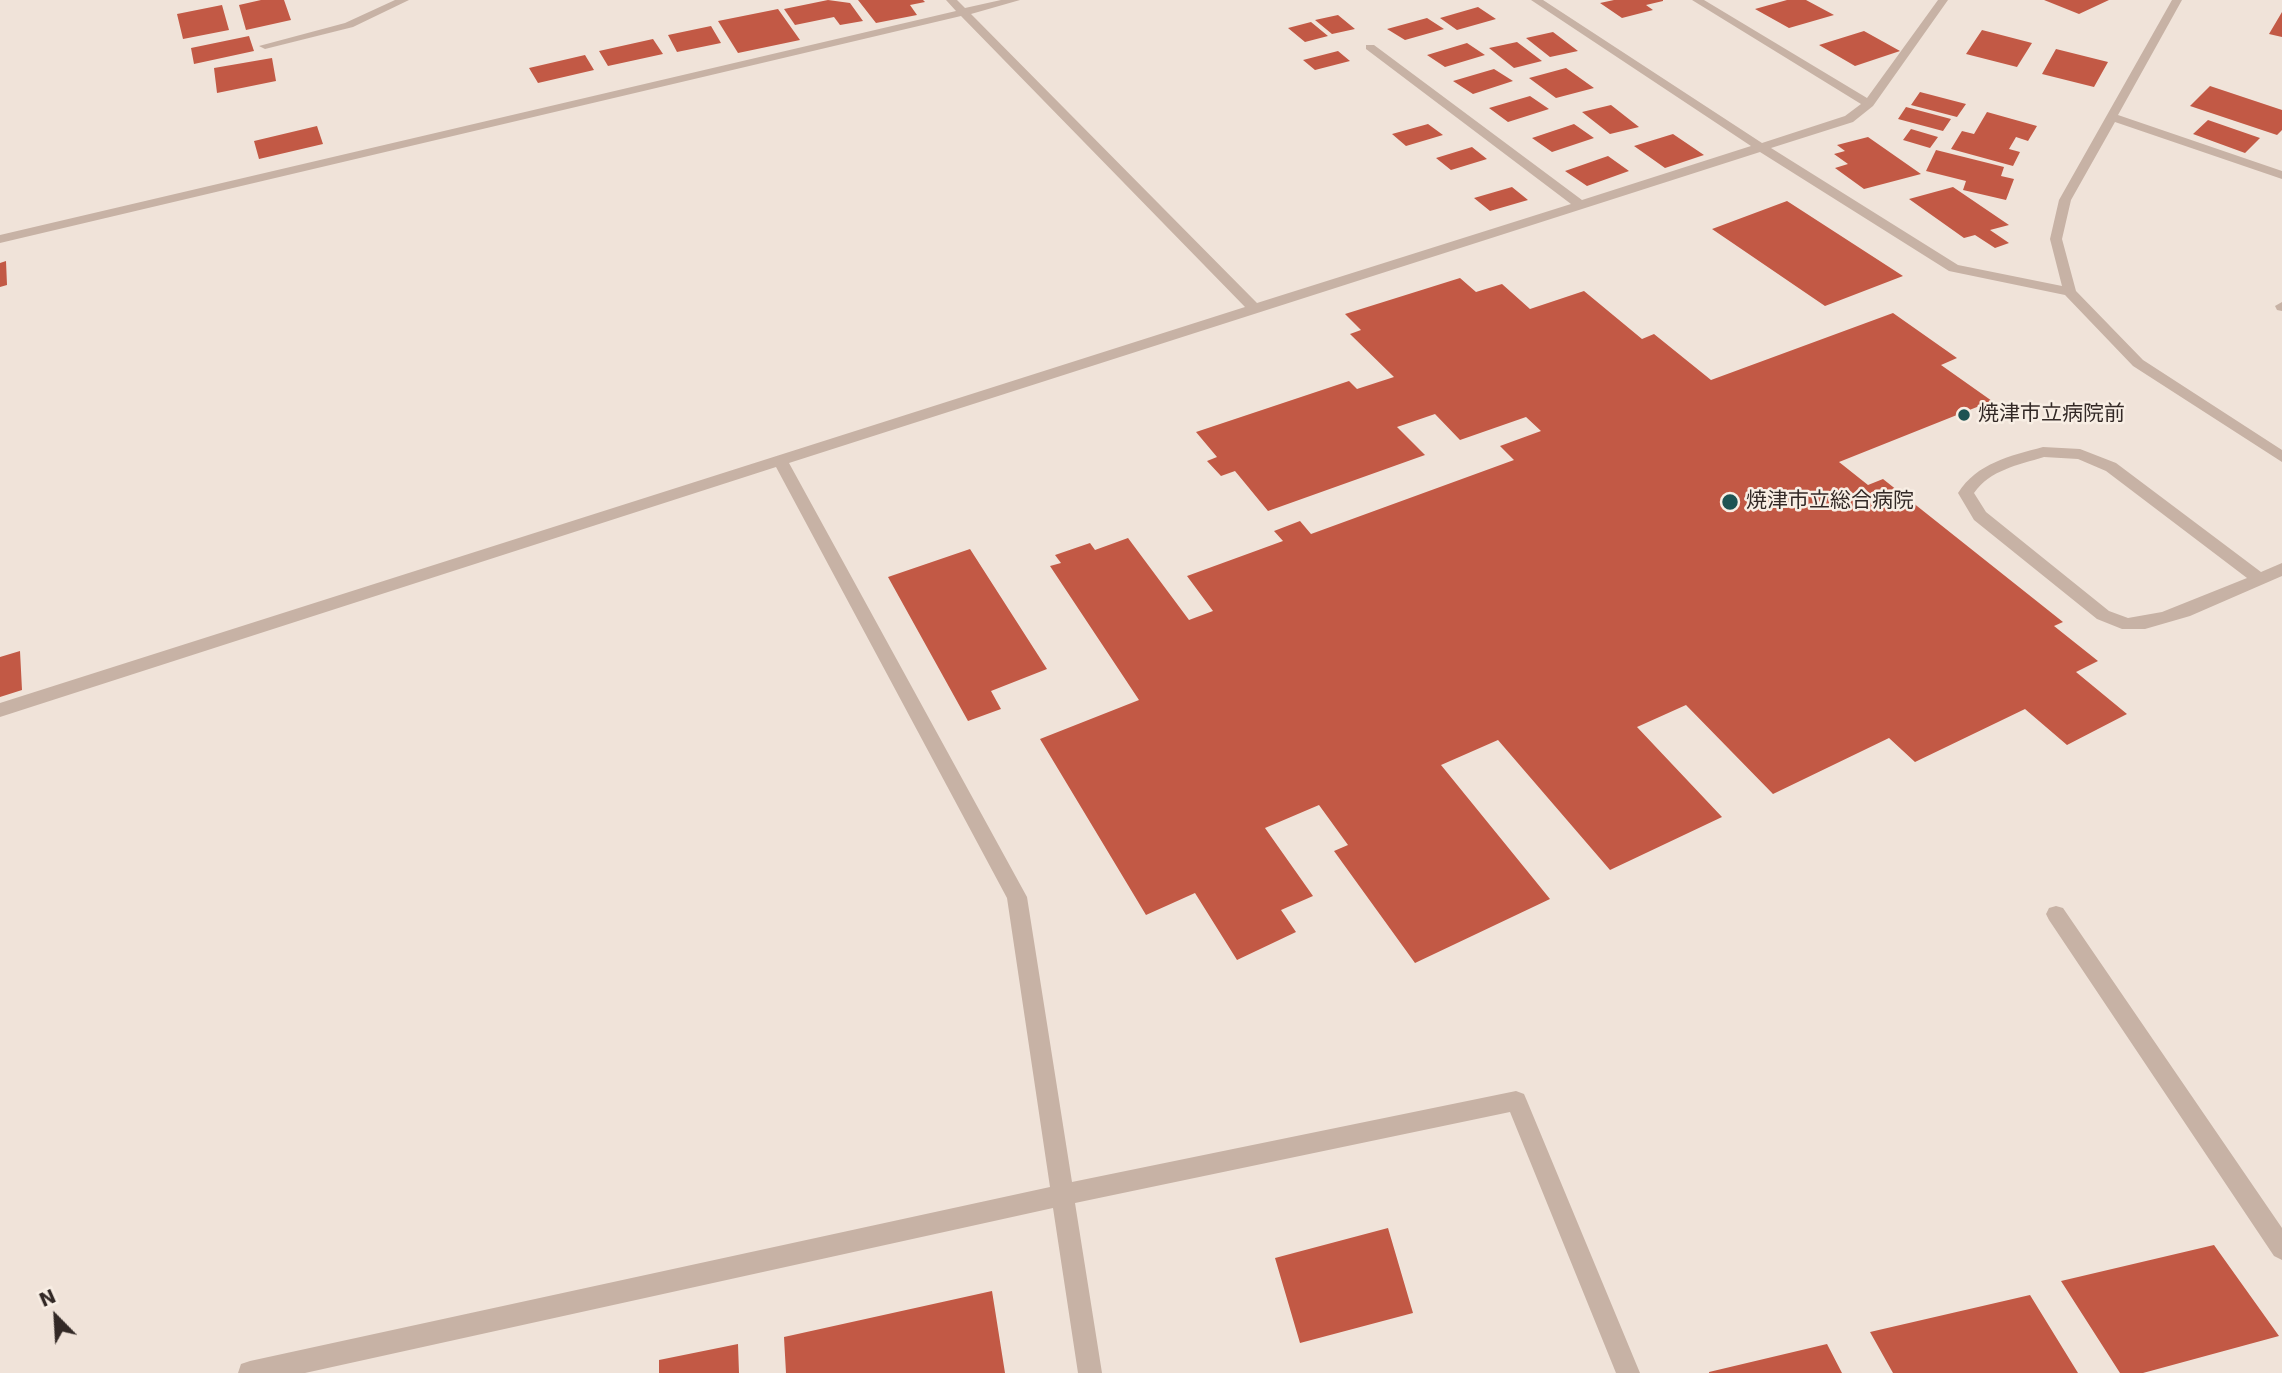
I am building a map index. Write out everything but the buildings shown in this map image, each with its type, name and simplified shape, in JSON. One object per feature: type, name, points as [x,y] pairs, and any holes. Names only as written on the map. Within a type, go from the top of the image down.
[{"type":"street","points":[[265,46],[349,25],[404,0]]},
{"type":"street","points":[[951,0],[1254,308]]},
{"type":"street","points":[[0,239],[1015,0]]},
{"type":"street","points":[[1536,0],[1759,146],[1954,268],[2070,292]]},
{"type":"street","points":[[1697,0],[1869,104]]},
{"type":"street","points":[[0,710],[1850,119],[1869,104],[1943,0]]},
{"type":"street","points":[[2177,0],[2065,200],[2056,239],[2070,292],[2138,363],[2282,457]]},
{"type":"street","points":[[1370,47],[1579,204]]},
{"type":"street","points":[[2113,117],[2282,175]]},
{"type":"street","points":[[2259,579],[2111,467],[2080,454],[2043,452],[1993,468],[1975,480],[1966,493],[1980,516],[2103,615],[2127,624],[2164,618],[2259,579],[2282,569]]},
{"type":"street","points":[[780,462],[1017,897],[1090,1373]]},
{"type":"street","points":[[2056,914],[2282,1248]]},
{"type":"street","points":[[250,1373],[1063,1195],[1516,1101],[1628,1373]]},
{"type":"place","name":"焼津市立病院前","points":[[1964,415]]},
{"type":"place","name":"焼津市立総合病院","points":[[1730,502]]}]
